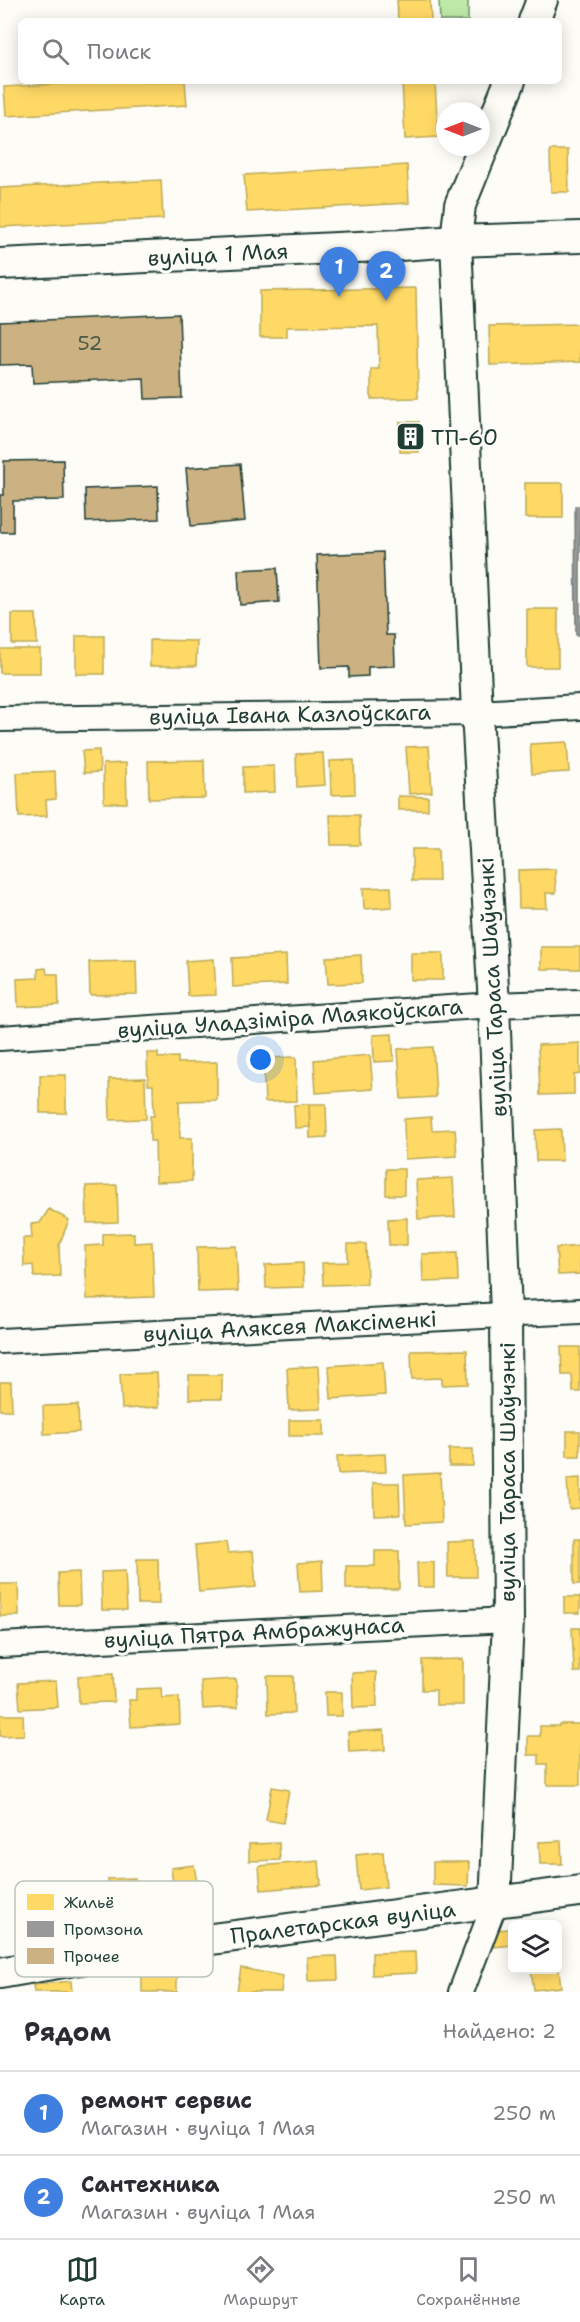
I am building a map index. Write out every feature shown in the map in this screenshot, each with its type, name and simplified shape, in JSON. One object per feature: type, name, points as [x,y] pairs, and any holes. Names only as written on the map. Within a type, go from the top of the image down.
[{"type":"street","points":[[535,18],[542,0]]},
{"type":"street","name":"вуліца Тараса Шаўчэнкі","points":[[495,1903],[508,1620],[506,1314],[494,1005],[477,713],[456,241],[460,205],[509,84]]},
{"type":"street","name":"вуліца 1 Мая","points":[[0,264],[580,237]]},
{"type":"street","name":"вуліца Івана Казлоўскага","points":[[0,719],[477,713],[580,707]]},
{"type":"street","name":"вуліца Уладзіміра Маякоўскага","points":[[0,1038],[494,1005],[580,1002]]},
{"type":"street","name":"вуліца Аляксея Максіменкі","points":[[0,1341],[580,1311]]},
{"type":"street","name":"вуліца Пятра Амбражунаса","points":[[0,1645],[508,1620]]},
{"type":"street","name":"Пралетарская вуліца","points":[[213,1939],[580,1891]]},
{"type":"street","points":[[460,1992],[495,1903]]},
{"type":"street","name":"Пралетарская вуліца","points":[[0,1972],[15,1970]]},
{"type":"green space","points":[[439,0],[468,0],[468,18],[440,18]]},
{"type":"building: Жильё","points":[[397,0],[430,0],[431,18],[398,18]]},
{"type":"building: Жильё","points":[[56,84],[185,84],[187,105],[6,116],[4,87]]},
{"type":"building: Жильё","points":[[402,84],[435,84],[436,137],[405,139]]},
{"type":"building: Жильё","points":[[550,150],[568,150],[569,192],[551,192]]},
{"type":"building: Жильё","points":[[407,165],[409,203],[247,212],[244,175]]},
{"type":"building: Жильё","points":[[161,180],[163,219],[0,227],[0,188]]},
{"type":"building: Жильё","points":[[416,288],[418,398],[371,399],[371,369],[379,369],[378,326],[287,327],[287,337],[260,337],[260,291]]},
{"type":"building: Жильё","points":[[580,324],[580,362],[490,365],[489,326]]},
{"type":"building: Жильё","name":"ТП-60","points":[[400,422],[419,422],[419,452],[400,452]]},
{"type":"building: Жильё","points":[[525,483],[563,483],[563,518],[525,518]]},
{"type":"building: Жильё","points":[[527,609],[558,609],[558,667],[527,667]]},
{"type":"building: Жильё","points":[[12,614],[36,614],[37,644],[12,644]]},
{"type":"building: Жильё","points":[[76,636],[104,636],[104,674],[76,674]]},
{"type":"building: Жильё","points":[[150,640],[197,641],[196,666],[150,666]]},
{"type":"building: Жильё","points":[[0,649],[40,649],[40,673],[0,673]]},
{"type":"building: Жильё","points":[[567,742],[569,772],[532,774],[530,744]]},
{"type":"building: Жильё","points":[[429,746],[432,792],[409,794],[406,747]]},
{"type":"building: Жильё","points":[[99,750],[100,772],[84,773],[82,751]]},
{"type":"building: Жильё","points":[[323,753],[325,785],[297,787],[296,754]]},
{"type":"building: Жильё","points":[[204,760],[205,798],[149,799],[148,761]]},
{"type":"building: Жильё","points":[[354,760],[355,794],[331,795],[330,761]]},
{"type":"building: Жильё","points":[[126,763],[127,803],[104,803],[103,764]]},
{"type":"building: Жильё","points":[[274,766],[275,792],[243,793],[243,767]]},
{"type":"building: Жильё","points":[[55,771],[56,799],[46,800],[47,816],[19,817],[17,773]]},
{"type":"building: Жильё","points":[[398,796],[428,797],[428,810],[398,810]]},
{"type":"building: Жильё","points":[[330,815],[359,815],[360,845],[331,845]]},
{"type":"building: Жильё","points":[[412,849],[438,849],[439,881],[412,881]]},
{"type":"building: Жильё","points":[[555,869],[556,893],[546,893],[547,908],[519,908],[518,870]]},
{"type":"building: Жильё","points":[[391,887],[392,907],[364,909],[363,888]]},
{"type":"building: Жильё","points":[[541,947],[580,947],[580,969],[541,969]]},
{"type":"building: Жильё","points":[[411,953],[443,953],[443,980],[411,980]]},
{"type":"building: Жильё","points":[[286,955],[287,984],[233,987],[232,958]]},
{"type":"building: Жильё","points":[[361,955],[362,983],[328,984],[326,957]]},
{"type":"building: Жильё","points":[[214,959],[216,995],[188,996],[186,961]]},
{"type":"building: Жильё","points":[[136,961],[137,994],[90,995],[89,962]]},
{"type":"building: Жильё","points":[[46,968],[47,974],[58,974],[59,1005],[18,1007],[17,979],[38,978],[38,969]]},
{"type":"building: Жильё","points":[[392,1034],[394,1061],[374,1062],[373,1035]]},
{"type":"building: Жильё","points":[[580,1043],[580,1074],[574,1075],[574,1094],[540,1095],[538,1045]]},
{"type":"building: Жильё","points":[[433,1047],[436,1097],[401,1099],[398,1049]]},
{"type":"building: Жильё","points":[[147,1053],[158,1053],[158,1058],[178,1057],[178,1063],[217,1062],[217,1100],[179,1101],[180,1138],[192,1138],[192,1181],[156,1182],[155,1141],[150,1141],[150,1116],[154,1116],[153,1085],[148,1085]]},
{"type":"building: Жильё","points":[[370,1055],[373,1089],[316,1093],[314,1060]]},
{"type":"building: Жильё","points":[[296,1057],[297,1101],[265,1102],[263,1058]]},
{"type":"building: Жильё","points":[[40,1075],[66,1075],[66,1113],[40,1113]]},
{"type":"building: Жильё","points":[[145,1078],[146,1119],[110,1120],[109,1079]]},
{"type":"building: Жильё","points":[[309,1104],[310,1127],[295,1128],[294,1105]]},
{"type":"building: Жильё","points":[[309,1104],[326,1104],[327,1137],[310,1138]]},
{"type":"building: Жильё","points":[[431,1117],[432,1130],[455,1129],[457,1156],[405,1159],[404,1119]]},
{"type":"building: Жильё","points":[[561,1129],[562,1161],[536,1161],[535,1130]]},
{"type":"building: Жильё","points":[[386,1169],[404,1169],[404,1195],[386,1195]]},
{"type":"building: Жильё","points":[[453,1178],[455,1217],[418,1219],[416,1180]]},
{"type":"building: Жильё","points":[[117,1185],[118,1222],[87,1223],[86,1186]]},
{"type":"building: Жильё","points":[[49,1209],[69,1220],[59,1245],[60,1276],[34,1277],[33,1265],[24,1266],[23,1238],[32,1238],[31,1224],[40,1223]]},
{"type":"building: Жильё","points":[[407,1218],[407,1245],[389,1245],[388,1219]]},
{"type":"building: Жильё","points":[[134,1233],[134,1243],[152,1242],[154,1297],[87,1299],[85,1246],[103,1245],[103,1234]]},
{"type":"building: Жильё","points":[[348,1244],[366,1244],[367,1284],[323,1285],[322,1263],[348,1262]]},
{"type":"building: Жильё","points":[[236,1246],[238,1291],[198,1292],[197,1247]]},
{"type":"building: Жильё","points":[[580,1246],[580,1274],[558,1275],[556,1248]]},
{"type":"building: Жильё","points":[[457,1253],[458,1281],[423,1282],[422,1254]]},
{"type":"building: Жильё","points":[[303,1263],[304,1287],[266,1288],[265,1265]]},
{"type":"building: Жильё","points":[[561,1347],[580,1347],[580,1392],[573,1392],[572,1375],[562,1375]]},
{"type":"building: Жильё","points":[[467,1350],[468,1384],[442,1385],[442,1378],[412,1379],[411,1351]]},
{"type":"building: Жильё","points":[[383,1362],[385,1395],[331,1399],[329,1366]]},
{"type":"building: Жильё","points":[[319,1366],[321,1409],[289,1410],[287,1368]]},
{"type":"building: Жильё","points":[[157,1373],[159,1407],[122,1409],[120,1374]]},
{"type":"building: Жильё","points":[[189,1375],[222,1375],[222,1399],[189,1399]]},
{"type":"building: Жильё","points":[[0,1382],[11,1382],[12,1410],[0,1410]]},
{"type":"building: Жильё","points":[[78,1405],[79,1432],[44,1434],[43,1406]]},
{"type":"building: Жильё","points":[[289,1420],[324,1420],[324,1436],[289,1436]]},
{"type":"building: Жильё","points":[[567,1431],[580,1431],[580,1456],[567,1456]]},
{"type":"building: Жильё","points":[[449,1449],[473,1449],[473,1466],[449,1466]]},
{"type":"building: Жильё","points":[[385,1454],[386,1472],[338,1474],[337,1456]]},
{"type":"building: Жильё","points":[[440,1473],[442,1522],[406,1524],[404,1475]]},
{"type":"building: Жильё","points":[[580,1478],[580,1508],[569,1509],[567,1479]]},
{"type":"building: Жильё","points":[[373,1483],[399,1483],[400,1514],[374,1515]]},
{"type":"building: Жильё","points":[[574,1539],[580,1539],[580,1584],[574,1584]]},
{"type":"building: Жильё","points":[[475,1541],[476,1577],[448,1577],[447,1542]]},
{"type":"building: Жильё","points":[[226,1542],[228,1553],[253,1551],[256,1587],[199,1592],[195,1545]]},
{"type":"building: Жильё","points":[[375,1551],[399,1551],[399,1589],[346,1589],[346,1566],[375,1566]]},
{"type":"building: Жильё","points":[[137,1559],[158,1559],[159,1604],[138,1604]]},
{"type":"building: Жильё","points":[[322,1561],[323,1591],[300,1592],[298,1563]]},
{"type":"building: Жильё","points":[[434,1562],[434,1587],[418,1587],[417,1563]]},
{"type":"building: Жильё","points":[[125,1571],[127,1610],[102,1610],[101,1572]]},
{"type":"building: Жильё","points":[[79,1572],[80,1605],[59,1605],[58,1573]]},
{"type":"building: Жильё","points":[[0,1584],[18,1584],[19,1616],[0,1616]]},
{"type":"building: Жильё","points":[[564,1597],[580,1597],[580,1613],[564,1613]]},
{"type":"building: Жильё","points":[[572,1628],[580,1628],[580,1672],[574,1672]]},
{"type":"building: Жильё","points":[[463,1659],[463,1705],[436,1705],[436,1690],[422,1690],[422,1660]]},
{"type":"building: Жильё","points":[[376,1672],[377,1707],[353,1708],[352,1673]]},
{"type":"building: Жильё","points":[[113,1674],[114,1702],[79,1703],[78,1676]]},
{"type":"building: Жильё","points":[[267,1676],[293,1676],[294,1713],[268,1714]]},
{"type":"building: Жильё","points":[[236,1679],[238,1707],[203,1709],[201,1681]]},
{"type":"building: Жильё","points":[[56,1681],[58,1707],[20,1709],[18,1683]]},
{"type":"building: Жильё","points":[[161,1688],[162,1698],[179,1697],[180,1724],[131,1727],[129,1700],[136,1700],[136,1689]]},
{"type":"building: Жильё","points":[[325,1692],[342,1692],[342,1716],[326,1716]]},
{"type":"building: Жильё","points":[[0,1715],[23,1715],[24,1735],[0,1736]]},
{"type":"building: Жильё","points":[[559,1724],[580,1724],[580,1785],[547,1785],[547,1764],[539,1764],[539,1755],[528,1755],[528,1736],[540,1736],[540,1726],[559,1726]]},
{"type":"building: Жильё","points":[[384,1730],[385,1750],[349,1752],[348,1732]]},
{"type":"building: Жильё","points":[[272,1787],[289,1790],[283,1823],[266,1820]]},
{"type":"building: Жильё","points":[[561,1841],[562,1864],[540,1864],[539,1842]]},
{"type":"building: Жильё","points":[[279,1843],[280,1860],[249,1861],[249,1844]]},
{"type":"building: Жильё","points":[[383,1852],[386,1887],[359,1890],[356,1855]]},
{"type":"building: Жильё","points":[[319,1861],[321,1885],[261,1890],[259,1866]]},
{"type":"building: Жильё","points":[[433,1862],[469,1862],[468,1886],[433,1885]]},
{"type":"building: Жильё","points":[[194,1865],[197,1881],[173,1881],[171,1868]]},
{"type":"building: Жильё","points":[[135,1878],[135,1881],[108,1881],[108,1879]]},
{"type":"building: Жильё","points":[[508,1929],[508,1945],[494,1947],[493,1930]]},
{"type":"building: Жильё","points":[[415,1952],[416,1973],[372,1975],[372,1953]]},
{"type":"building: Жильё","points":[[337,1956],[338,1980],[308,1981],[307,1957]]},
{"type":"building: Жильё","points":[[241,1968],[283,1976],[281,1992],[237,1992]]},
{"type":"building: Жильё","points":[[532,1974],[559,1974],[561,1987],[534,1990]]},
{"type":"building: Жильё","points":[[142,1977],[177,1977],[177,1992],[142,1992]]},
{"type":"building: Жильё","points":[[71,1981],[72,1992],[34,1992],[33,1985]]},
{"type":"building: Промзона","points":[[575,506],[580,506],[580,635],[576,635]]},
{"type":"building: Прочее","points":[[179,314],[182,398],[145,399],[144,378],[33,383],[32,364],[0,365],[0,322]]},
{"type":"building: Прочее","points":[[63,460],[64,500],[13,501],[13,532],[0,532],[0,495],[4,495],[4,461]]},
{"type":"building: Прочее","points":[[240,464],[245,521],[191,526],[186,468]]},
{"type":"building: Прочее","points":[[158,486],[159,519],[86,522],[85,489]]},
{"type":"building: Прочее","points":[[383,552],[386,635],[394,635],[395,666],[368,667],[368,676],[349,677],[349,667],[321,668],[317,555]]},
{"type":"building: Прочее","points":[[277,568],[279,602],[240,605],[238,570]]},
{"type":"place","name":"ремонт сервис","points":[[339,297]]},
{"type":"place","name":"Сантехника","points":[[386,301]]},
{"type":"place","name":"ТП-60","points":[[410,437]]}]
